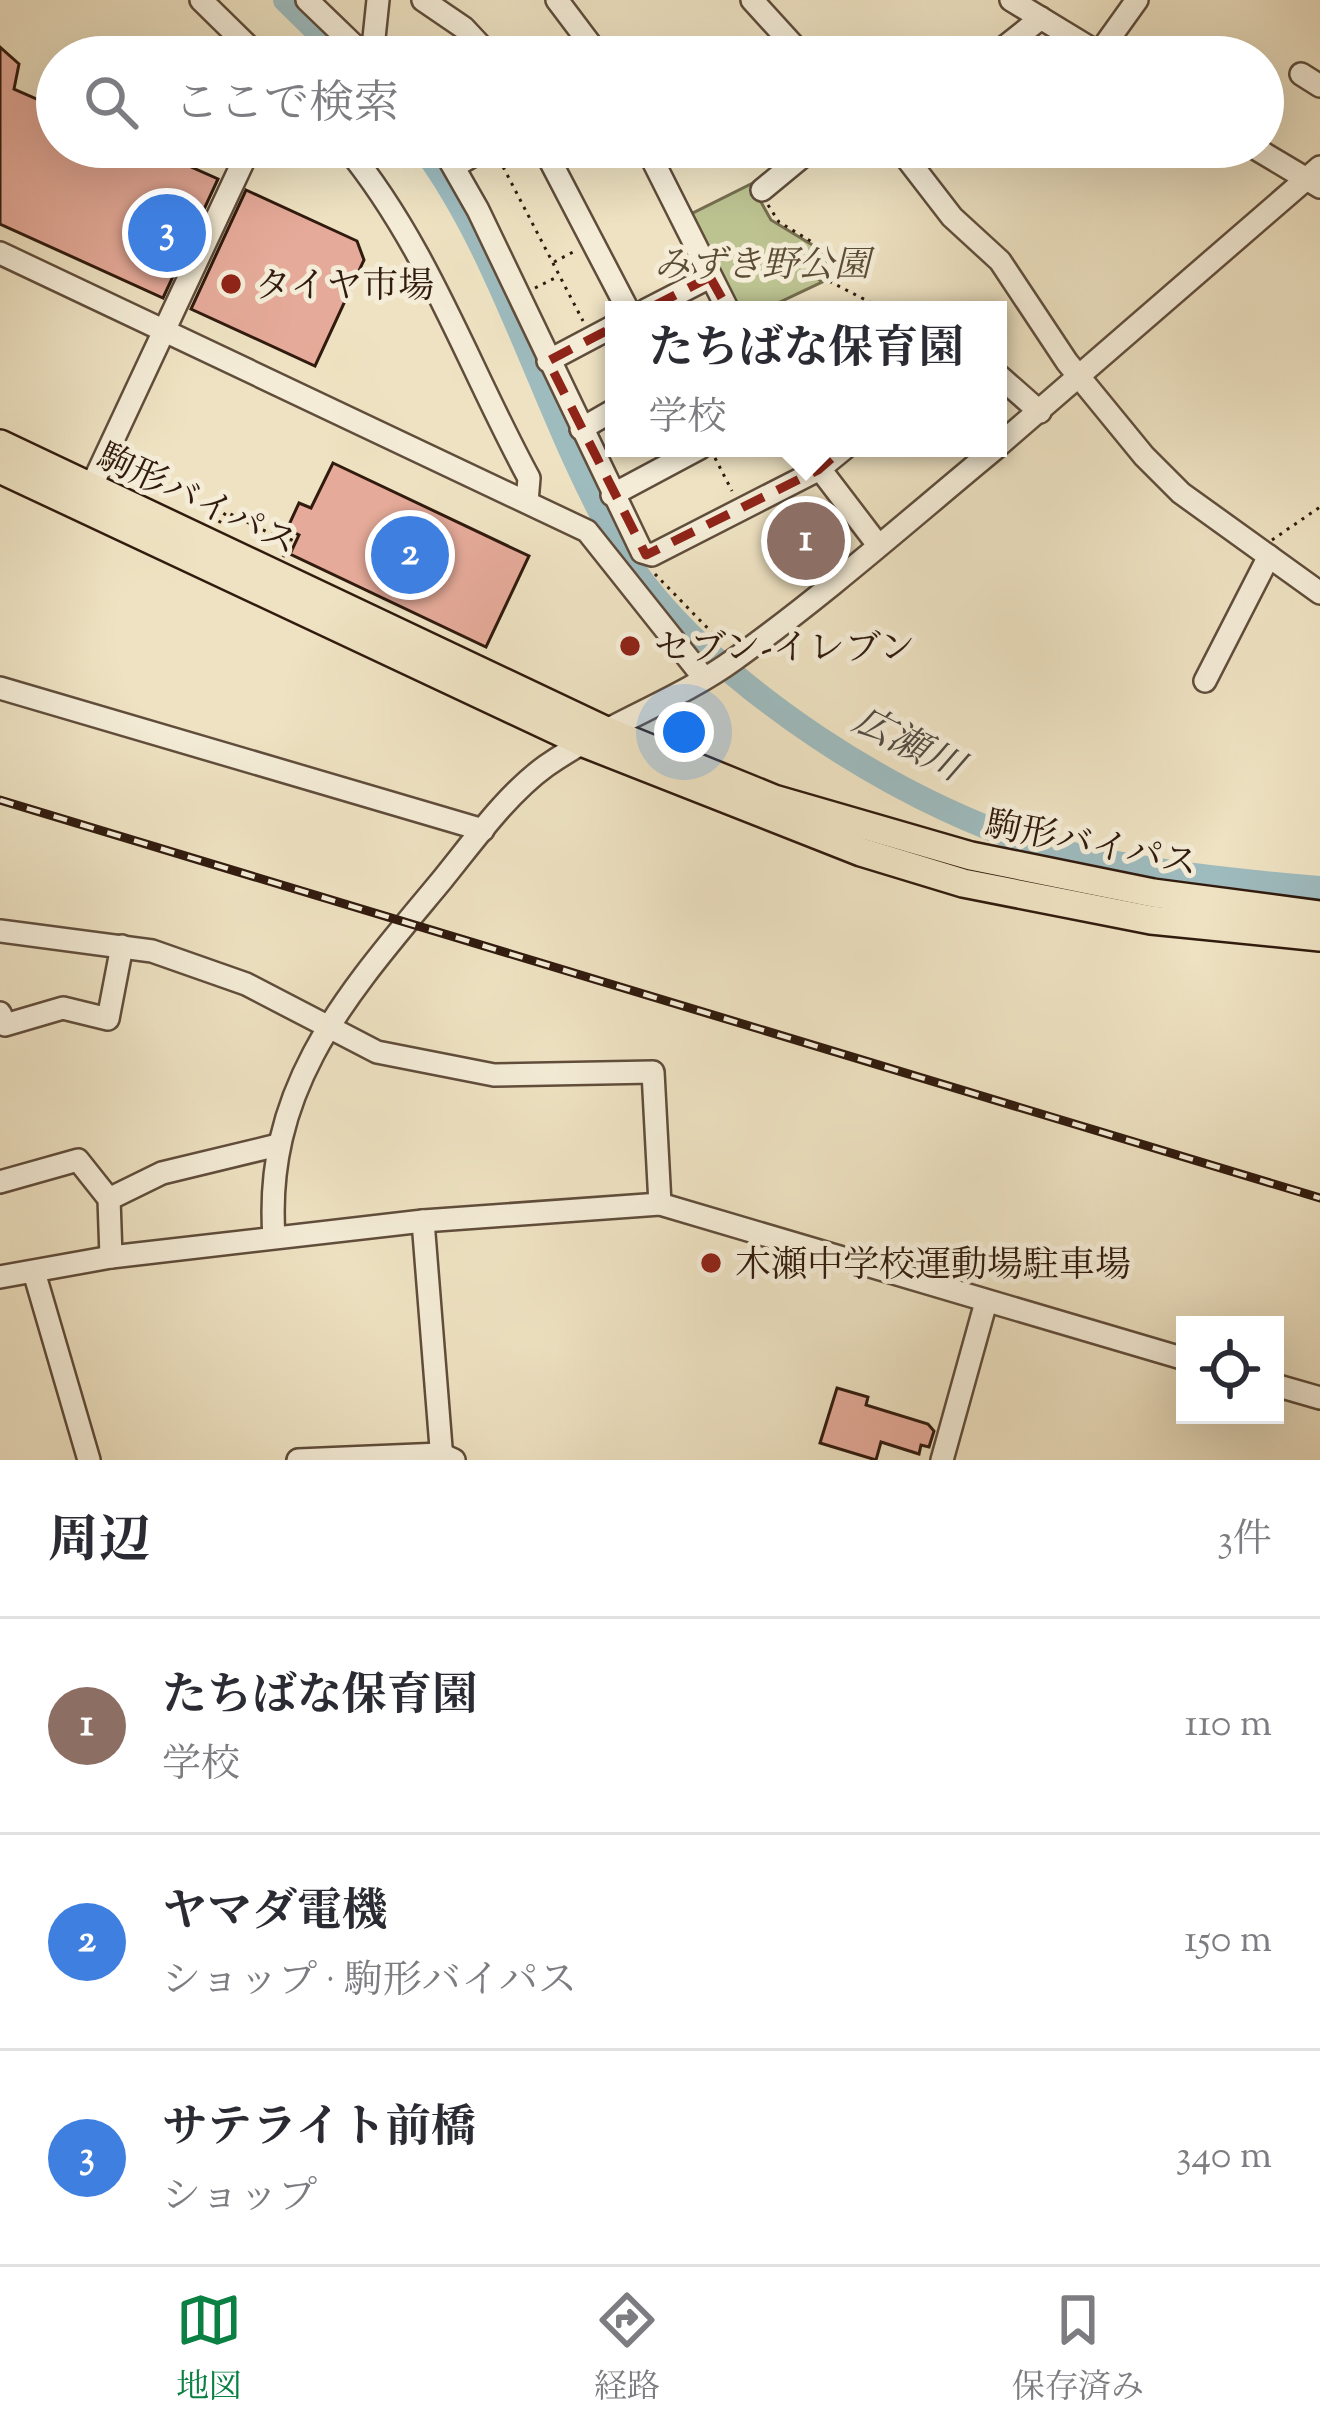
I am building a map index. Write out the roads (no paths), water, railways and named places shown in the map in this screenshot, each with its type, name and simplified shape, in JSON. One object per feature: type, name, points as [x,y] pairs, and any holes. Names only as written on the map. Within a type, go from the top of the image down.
[{"type":"main road","name":"駒形バイパス","points":[[0,444],[761,816],[963,883],[1150,920],[1320,937]]},
{"type":"main road","name":"駒形バイパス","points":[[0,469],[593,736],[774,799],[971,856],[1153,893],[1320,915]]},
{"type":"main road","points":[[53,469],[80,493],[112,508]]},
{"type":"street","points":[[201,0],[238,36]]},
{"type":"street","points":[[307,0],[344,36]]},
{"type":"street","points":[[374,36],[378,0]]},
{"type":"street","points":[[423,0],[471,36]]},
{"type":"street","points":[[557,0],[584,36]]},
{"type":"street","points":[[752,0],[788,36]]},
{"type":"street","points":[[1011,0],[1070,36]]},
{"type":"street","points":[[1114,36],[1137,0]]},
{"type":"street","points":[[1019,36],[1041,19]]},
{"type":"street","points":[[1007,439],[1315,178],[1284,162]]},
{"type":"street","points":[[91,487],[240,168]]},
{"type":"street","points":[[362,168],[401,221],[512,445],[532,486],[527,502]]},
{"type":"street","points":[[454,168],[646,555],[818,470],[834,457]]},
{"type":"street","points":[[554,168],[623,301]]},
{"type":"street","points":[[656,168],[723,301]]},
{"type":"street","points":[[762,190],[789,168]]},
{"type":"street","points":[[914,168],[952,217],[1000,261],[1081,380],[1170,482],[1320,593]]},
{"type":"street","points":[[0,254],[587,531],[708,676]]},
{"type":"street","points":[[663,301],[710,277]]},
{"type":"street","points":[[548,361],[605,331]]},
{"type":"street","points":[[1007,383],[1040,412]]},
{"type":"street","points":[[580,429],[605,415]]},
{"type":"street","points":[[496,487],[512,445]]},
{"type":"street","points":[[612,494],[690,457]]},
{"type":"street","points":[[810,457],[878,545]]},
{"type":"street","points":[[274,1237],[278,1145],[292,1095],[326,1024],[483,830],[542,769],[593,736],[735,660],[985,457]]},
{"type":"street","points":[[1204,681],[1264,552]]},
{"type":"street","points":[[0,688],[483,830]]},
{"type":"street","points":[[0,932],[122,946],[246,985],[377,1052],[494,1075],[653,1072],[660,1204]]},
{"type":"street","points":[[0,1012],[5,1025],[63,1008],[108,1019],[122,946]]},
{"type":"street","points":[[109,1199],[162,1173],[278,1145]]},
{"type":"street","points":[[0,1182],[78,1160],[109,1199],[110,1257]]},
{"type":"street","points":[[0,1277],[110,1257],[274,1237],[660,1204],[1176,1356]]},
{"type":"street","points":[[298,1460],[446,1458],[423,1221]]},
{"type":"street","points":[[34,1272],[89,1460]]},
{"type":"street","points":[[942,1460],[986,1302]]},
{"type":"street","points":[[1284,1388],[1320,1398]]},
{"type":"waterway","name":"広瀬川","points":[[285,0],[322,36]]},
{"type":"waterway","name":"広瀬川","points":[[436,168],[478,239],[570,448],[619,546],[654,595],[701,645],[756,692],[881,776],[1010,836],[1130,866],[1320,888]]},
{"type":"railway","points":[[0,800],[1320,1198]]},
{"type":"place","name":"サテライト前橋","points":[[167,233]]},
{"type":"place","name":"タイヤ市場","points":[[231,284]]},
{"type":"place","name":"たちばな保育園","points":[[806,541]]},
{"type":"place","name":"ヤマダ電機","points":[[410,555]]},
{"type":"place","name":"セブン-イレブン","points":[[630,646]]},
{"type":"place","name":"木瀬中学校運動場駐車場","points":[[711,1263]]},
{"type":"park label","name":"みずき野公園","points":[[762,263]]}]
